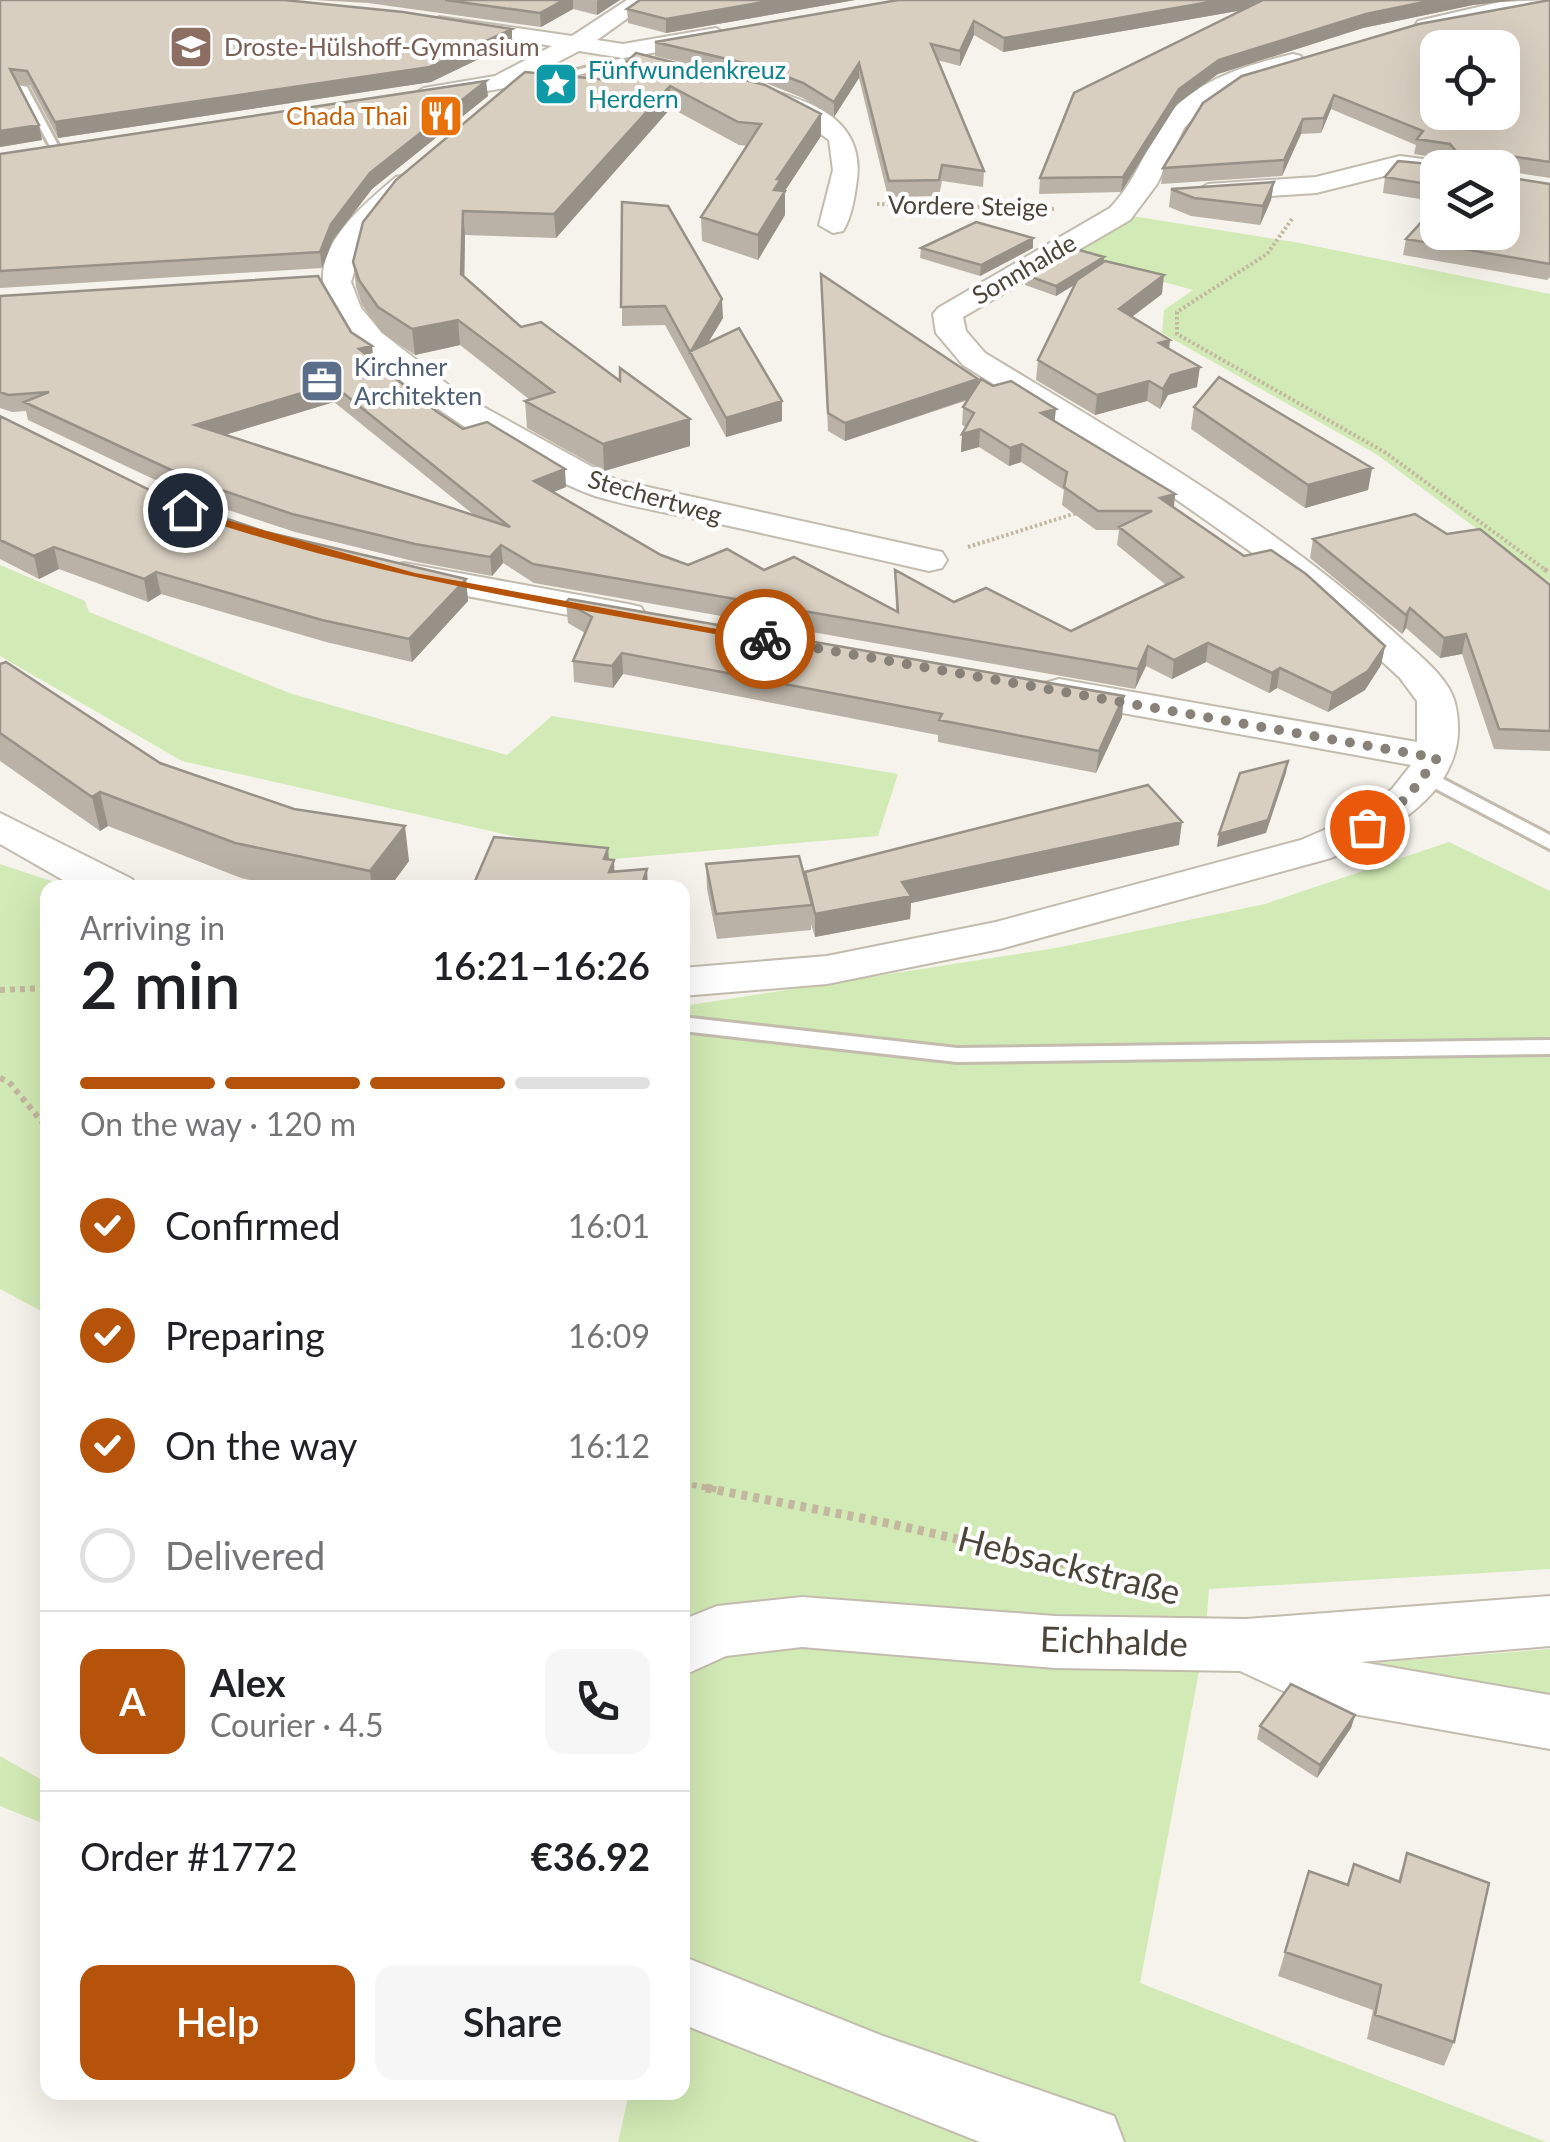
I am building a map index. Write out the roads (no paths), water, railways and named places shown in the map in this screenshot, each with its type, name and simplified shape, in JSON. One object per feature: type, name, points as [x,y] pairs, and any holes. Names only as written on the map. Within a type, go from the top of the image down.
[{"type":"street","points":[[402,98],[508,84],[642,0]]},
{"type":"street","points":[[1395,33],[1500,9],[1550,4]]},
{"type":"street","points":[[424,18],[578,42],[661,69]]},
{"type":"street","points":[[623,56],[732,32]]},
{"type":"street","name":"Sonnhalde","points":[[1315,54],[1206,93],[1174,123],[1139,197],[1120,214],[948,314],[951,332],[974,360],[1175,483],[1318,582],[1414,670],[1436,701],[1432,768]]},
{"type":"street","points":[[491,110],[508,84]]},
{"type":"street","name":"Vordere Steige","points":[[743,88],[830,125],[844,138],[849,156],[837,213]]},
{"type":"street","name":"Stechertweg","points":[[432,159],[373,210],[326,281],[367,341],[555,465],[605,488],[929,560]]},
{"type":"street","points":[[1139,197],[1316,185],[1400,164],[1420,167]]},
{"type":"street","points":[[377,567],[670,622]]},
{"type":"street","points":[[690,981],[827,970],[1090,914],[1316,849],[1367,827],[1407,798],[1432,768],[1024,685]]},
{"type":"street","points":[[0,826],[97,880]]},
{"type":"street","name":"Eichhalde","points":[[690,1646],[716,1632],[802,1622],[1055,1642],[1246,1645],[1550,1621]]},
{"type":"street","points":[[1246,1645],[1320,1681],[1550,1722]]},
{"type":"street","points":[[690,1992],[767,2027],[963,2102],[1088,2142]]},
{"type":"lane","points":[[508,84],[573,74],[623,56]]},
{"type":"lane","points":[[21,86],[58,150]]},
{"type":"lane","points":[[1432,768],[1550,843]]},
{"type":"lane","points":[[690,1025],[957,1055],[1550,1046]]},
{"type":"place","name":"Droste-Hülshoff-Gymnasium","points":[[191,47]]},
{"type":"place","name":"Fünfwundenkreuz Herdern","points":[[556,84]]},
{"type":"place","name":"Chada Thai","points":[[441,116]]},
{"type":"place","name":"Kirchner Architekten","points":[[322,381]]}]
